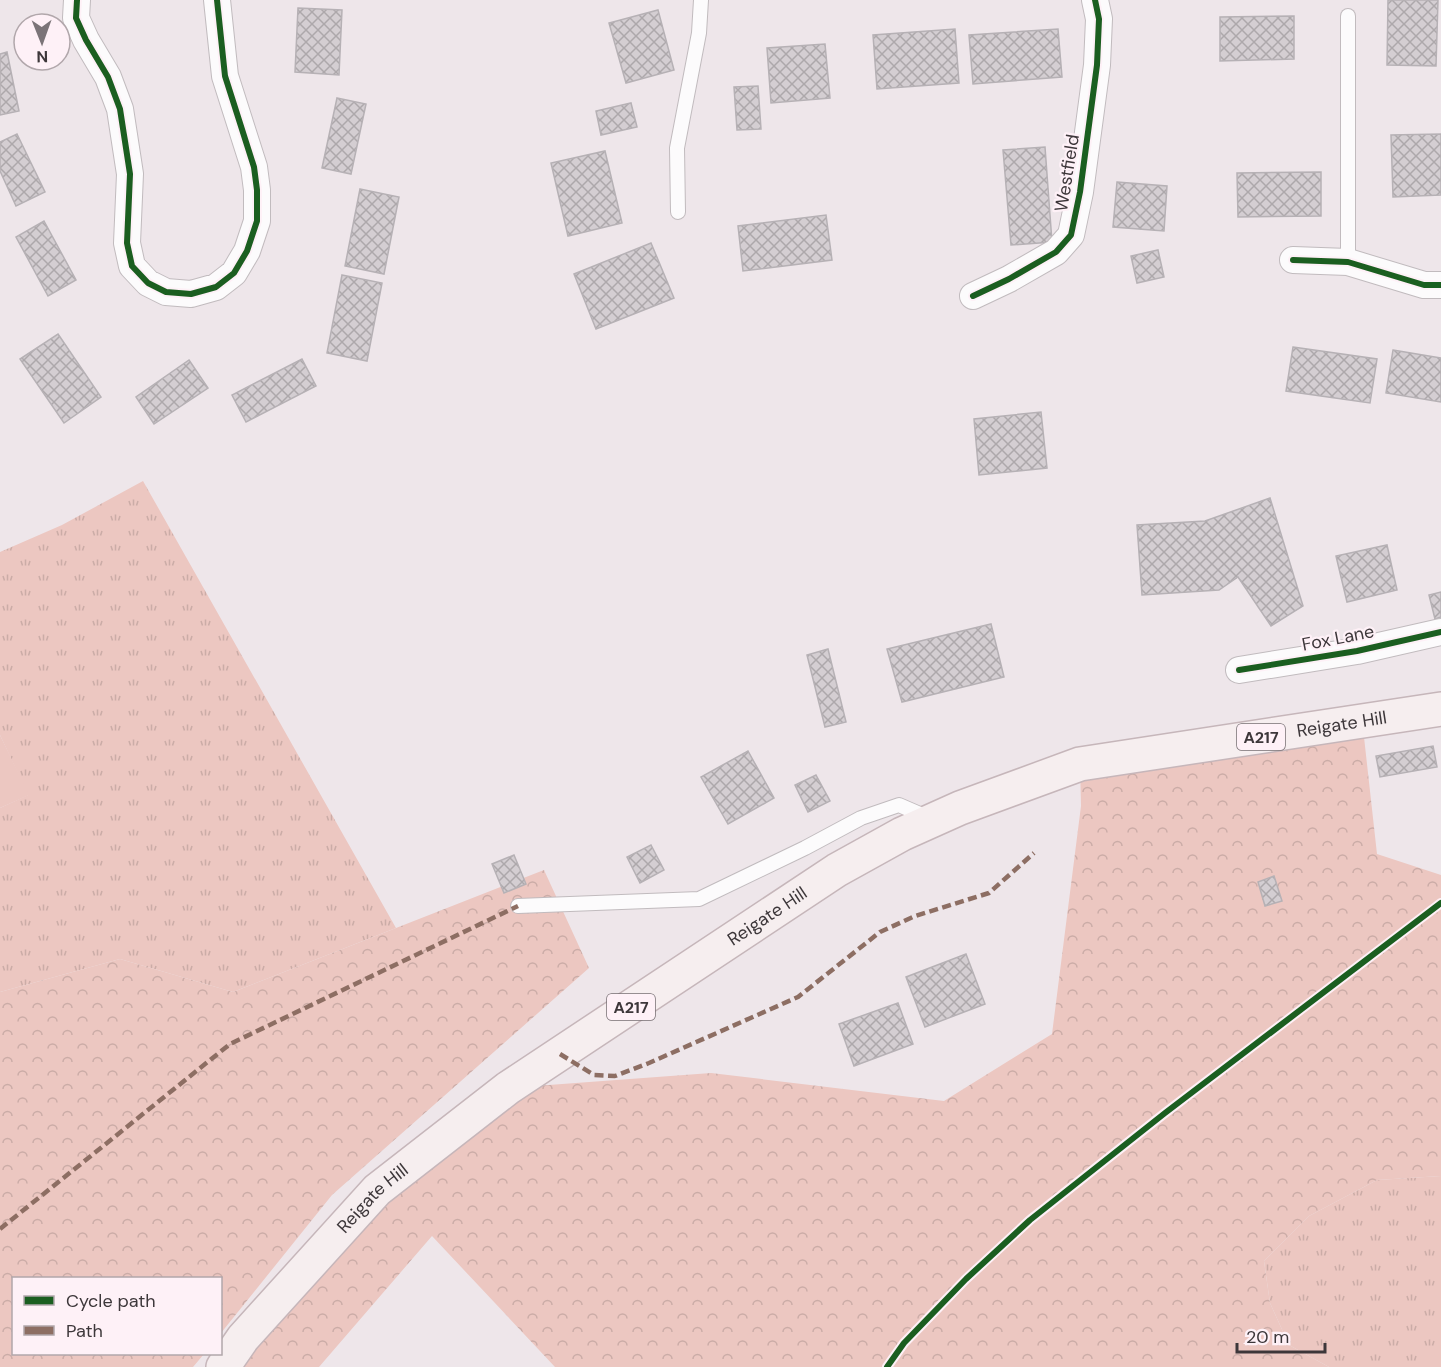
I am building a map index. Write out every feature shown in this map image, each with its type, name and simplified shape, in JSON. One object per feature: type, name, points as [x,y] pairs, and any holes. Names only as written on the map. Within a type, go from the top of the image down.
[{"type":"main road","name":"Reigate Hill","points":[[223,1367],[243,1338],[377,1190],[508,1088],[837,870],[902,834],[960,808],[1080,764],[1441,709]]},
{"type":"street","points":[[77,0],[76,18],[108,77],[120,109],[130,174],[127,243],[132,266],[148,283],[166,292],[190,294],[216,287],[234,273],[247,251],[257,221],[254,166],[225,76],[217,0]]},
{"type":"street","name":"Westfield","points":[[973,296],[1009,279],[1056,252],[1071,235],[1080,192],[1097,65],[1100,19],[1095,0]]},
{"type":"street","points":[[1293,260],[1348,262],[1424,285],[1441,285]]},
{"type":"street","name":"Fox Lane","points":[[1239,670],[1357,651],[1441,632]]},
{"type":"lane","points":[[678,212],[677,148],[699,33],[700,0]]},
{"type":"lane","points":[[1348,16],[1348,262]]},
{"type":"lane","points":[[518,906],[699,899],[861,818],[899,805],[934,820]]},
{"type":"green space","points":[[143,481],[396,928],[233,992],[120,959],[0,992],[0,808],[28,795],[0,735],[0,552],[62,525]]},
{"type":"green space","points":[[0,735],[29,795],[0,808]]},
{"type":"green space","points":[[1364,737],[1377,854],[1441,875],[1441,1176],[1377,1180],[1309,1216],[1264,1261],[1270,1303],[1289,1345],[1329,1367],[555,1367],[432,1236],[319,1367],[223,1367],[243,1338],[508,1088],[711,1073],[944,1101],[1052,1034],[1081,806],[1080,764]]},
{"type":"green space","points":[[544,870],[589,968],[332,1195],[222,1332],[222,1277],[12,1277],[12,1355],[203,1355],[193,1367],[0,1367],[0,992],[120,959],[233,992]]},
{"type":"green space","points":[[1441,1176],[1441,1367],[1329,1367],[1289,1345],[1270,1303],[1264,1261],[1309,1216],[1377,1180]]},
{"type":"building","points":[[1388,0],[1438,0],[1436,66],[1387,65]]},
{"type":"building","points":[[298,8],[342,10],[339,75],[295,72]]},
{"type":"building","points":[[658,10],[674,70],[626,83],[609,23]]},
{"type":"building","points":[[1294,16],[1294,59],[1220,61],[1220,17]]},
{"type":"building","points":[[955,29],[959,83],[877,89],[873,35]]},
{"type":"building","points":[[1058,29],[1062,77],[973,84],[969,35]]},
{"type":"building","points":[[825,44],[830,98],[771,103],[767,48]]},
{"type":"building","points":[[7,52],[19,111],[0,115],[0,54]]},
{"type":"building","points":[[758,86],[761,129],[737,130],[734,87]]},
{"type":"building","points":[[337,98],[366,104],[351,174],[322,168]]},
{"type":"building","points":[[631,103],[637,127],[601,135],[596,111]]},
{"type":"building","points":[[17,134],[45,192],[16,206],[0,171],[0,142]]},
{"type":"building","points":[[1441,134],[1441,195],[1393,197],[1391,135]]},
{"type":"building","points":[[1045,147],[1052,242],[1011,245],[1003,150]]},
{"type":"building","points":[[605,151],[622,223],[568,236],[551,163]]},
{"type":"building","points":[[1321,172],[1321,216],[1238,217],[1237,173]]},
{"type":"building","points":[[1117,182],[1167,186],[1164,231],[1113,227]]},
{"type":"building","points":[[360,189],[399,197],[384,274],[345,266]]},
{"type":"building","points":[[826,215],[832,260],[743,271],[738,226]]},
{"type":"building","points":[[44,221],[76,280],[48,296],[16,237]]},
{"type":"building","points":[[651,243],[674,298],[596,329],[574,274]]},
{"type":"building","points":[[1158,250],[1164,277],[1137,283],[1131,256]]},
{"type":"building","points":[[342,275],[382,283],[367,361],[327,353]]},
{"type":"building","points":[[58,334],[101,397],[64,423],[20,359]]},
{"type":"building","points":[[1293,347],[1377,359],[1370,403],[1286,391]]},
{"type":"building","points":[[1393,350],[1441,358],[1441,402],[1386,393]]},
{"type":"building","points":[[302,359],[316,386],[246,422],[232,395]]},
{"type":"building","points":[[189,360],[208,388],[154,424],[136,397]]},
{"type":"building","points":[[1041,412],[1047,468],[979,475],[974,419]]},
{"type":"building","points":[[1270,498],[1303,606],[1271,626],[1238,577],[1219,590],[1142,595],[1137,525],[1205,521]]},
{"type":"building","points":[[1387,545],[1397,590],[1347,602],[1336,556]]},
{"type":"building","points":[[1441,592],[1441,617],[1435,619],[1429,595]]},
{"type":"building","points":[[991,624],[1004,677],[902,702],[887,649]]},
{"type":"building","points":[[828,649],[846,722],[825,727],[807,655]]},
{"type":"building","points":[[1433,746],[1437,767],[1380,777],[1376,756]]},
{"type":"building","points":[[748,751],[774,798],[728,824],[701,777]]},
{"type":"building","points":[[816,775],[830,801],[808,812],[795,785]]},
{"type":"building","points":[[651,845],[664,870],[640,883],[627,857]]},
{"type":"building","points":[[514,855],[526,884],[504,893],[492,864]]},
{"type":"building","points":[[1274,876],[1282,901],[1265,906],[1258,882]]},
{"type":"building","points":[[966,954],[985,1004],[925,1027],[906,977]]},
{"type":"building","points":[[898,1003],[913,1044],[854,1066],[839,1024]]},
{"type":"marked path","points":[[560,1054],[594,1075],[615,1076],[649,1063],[798,997],[880,932],[915,916],[989,893],[1034,853]]},
{"type":"marked path","points":[[0,1229],[230,1044],[518,906]]},
{"type":"cycle path","points":[[77,0],[76,18],[108,77],[120,109],[130,174],[127,243],[132,266],[148,283],[166,292],[191,294],[216,287],[234,273],[247,251],[257,221],[254,167],[225,76],[217,0]]},
{"type":"cycle path","points":[[973,296],[1009,279],[1056,252],[1071,235],[1080,192],[1097,65],[1099,19],[1095,0]]},
{"type":"cycle path","points":[[1293,260],[1348,262],[1424,285],[1441,285]]},
{"type":"cycle path","points":[[1239,670],[1357,651],[1441,632]]},
{"type":"cycle path","points":[[887,1367],[904,1343],[966,1279],[1030,1220],[1165,1113],[1441,903]]}]
